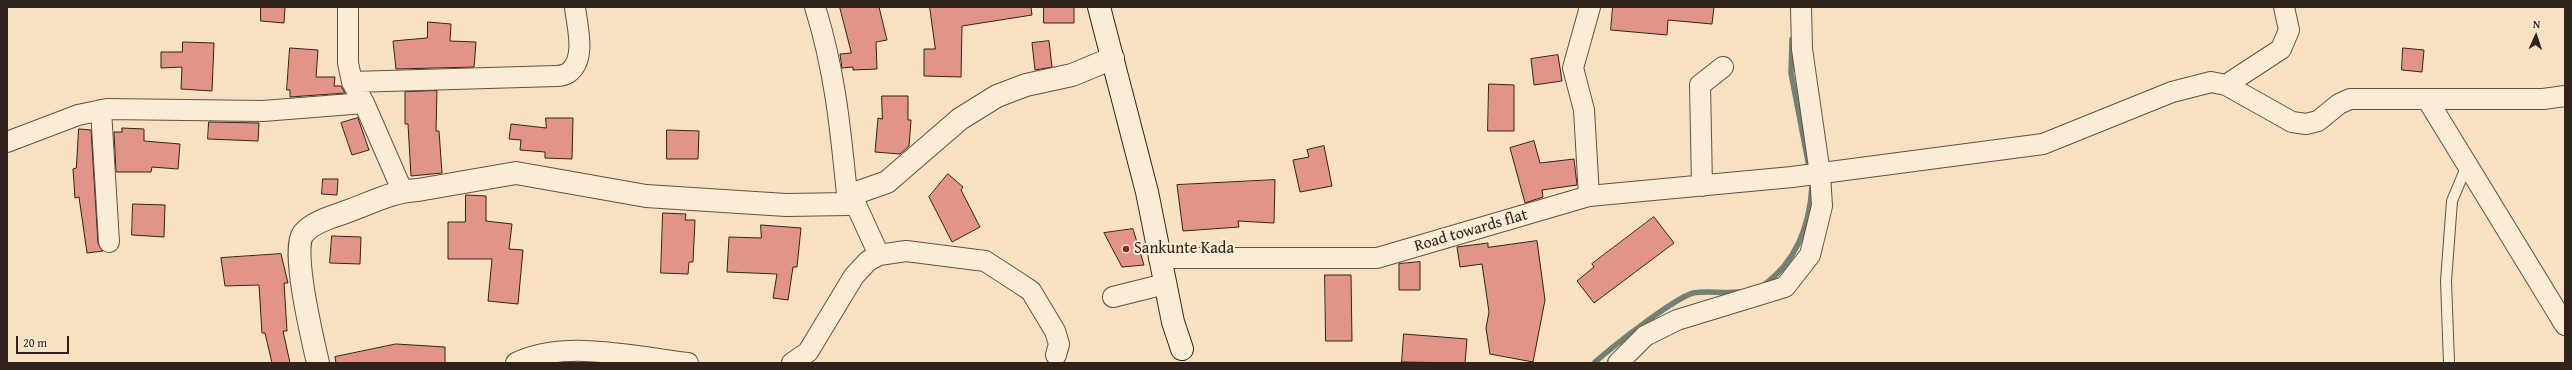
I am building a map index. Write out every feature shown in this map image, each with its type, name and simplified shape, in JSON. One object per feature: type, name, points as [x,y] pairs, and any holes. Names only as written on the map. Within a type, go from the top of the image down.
[{"type":"street","points":[[348,7],[348,63],[352,82],[364,103],[402,190]]},
{"type":"street","points":[[352,82],[556,76],[568,73],[576,62],[579,51],[575,7]]},
{"type":"street","points":[[815,7],[828,48],[836,86],[848,204]]},
{"type":"street","points":[[1099,7],[1114,58],[1147,192],[1164,284],[1173,322],[1182,349]]},
{"type":"street","points":[[1589,196],[1584,110],[1573,68],[1590,7]]},
{"type":"street","points":[[1618,363],[1645,336],[1676,320],[1785,287],[1810,255],[1822,206],[1802,49],[1801,7]]},
{"type":"street","points":[[2284,7],[2289,30],[2281,48],[2226,85],[2292,122],[2306,124],[2318,121],[2339,104],[2350,100],[2543,99],[2565,96]]},
{"type":"street","points":[[848,204],[853,194],[887,182],[960,119],[997,96],[1026,85],[1072,75],[1114,58]]},
{"type":"street","points":[[1702,186],[1700,85],[1723,67]]},
{"type":"street","name":"Road towards flat","points":[[1159,258],[1377,258],[1589,196],[1819,174],[2043,144],[2172,92],[2211,82],[2226,85]]},
{"type":"street","points":[[2427,99],[2565,325]]},
{"type":"street","points":[[7,142],[78,116],[101,110],[133,108],[277,111],[364,103]]},
{"type":"street","points":[[101,110],[109,242]]},
{"type":"street","points":[[318,363],[299,263],[300,238],[304,233],[319,223],[402,190],[418,190],[516,173],[646,196],[786,205],[848,204],[857,207],[879,255]]},
{"type":"street","points":[[792,363],[808,352],[854,276],[868,261],[879,255],[900,251],[920,252],[985,261],[994,266],[1030,291],[1055,330],[1059,344],[1056,355]]},
{"type":"street","points":[[1113,298],[1164,284]]},
{"type":"street","points":[[516,363],[545,354],[572,350],[688,363]]},
{"type":"lane","points":[[2449,363],[2446,281],[2452,201],[2467,165]]},
{"type":"building","points":[[261,7],[285,7],[284,23],[261,21]]},
{"type":"building","points":[[840,7],[879,7],[887,40],[876,42],[877,69],[853,70],[853,67],[842,68],[840,54],[851,53]]},
{"type":"building","points":[[930,7],[1031,7],[1032,15],[962,26],[961,77],[924,76],[924,49],[935,49]]},
{"type":"building","points":[[1044,7],[1074,7],[1074,23],[1044,23]]},
{"type":"building","points":[[1613,7],[1714,7],[1712,24],[1668,20],[1667,35],[1611,30]]},
{"type":"building","points":[[428,22],[451,24],[450,41],[476,42],[474,67],[396,69],[393,41],[427,38]]},
{"type":"building","points":[[1049,41],[1052,67],[1035,70],[1032,43]]},
{"type":"building","points":[[183,42],[214,43],[212,91],[181,89],[182,67],[161,68],[161,52],[182,52]]},
{"type":"building","points":[[290,48],[318,50],[316,77],[335,77],[334,86],[341,86],[345,93],[290,97],[290,90],[287,90]]},
{"type":"building","points":[[2403,48],[2424,50],[2422,72],[2402,70]]},
{"type":"building","points":[[1558,55],[1562,81],[1534,85],[1531,59]]},
{"type":"building","points":[[1489,84],[1514,85],[1514,131],[1488,131]]},
{"type":"building","points":[[437,91],[436,131],[439,131],[442,173],[411,176],[408,124],[405,124],[405,92]]},
{"type":"building","points":[[882,96],[908,96],[908,120],[911,120],[909,146],[900,154],[875,152],[878,118],[882,119]]},
{"type":"building","points":[[358,118],[369,150],[352,155],[341,123]]},
{"type":"building","points":[[546,118],[573,118],[572,159],[545,158],[545,152],[520,150],[521,140],[509,139],[511,124],[546,128]]},
{"type":"building","points":[[209,122],[259,123],[258,141],[208,139]]},
{"type":"building","points":[[122,128],[144,129],[144,141],[180,144],[178,169],[152,167],[151,172],[116,172],[114,132],[122,132]]},
{"type":"building","points":[[79,129],[91,130],[98,243],[103,251],[87,253],[79,197],[75,198],[73,169],[76,168]]},
{"type":"building","points":[[667,130],[699,131],[698,159],[667,159]]},
{"type":"building","points":[[1534,141],[1540,163],[1574,159],[1577,185],[1542,190],[1543,197],[1525,203],[1510,148]]},
{"type":"building","points":[[1324,146],[1332,186],[1300,192],[1293,160],[1309,157],[1307,150]]},
{"type":"building","points":[[948,174],[963,187],[961,190],[980,227],[952,242],[929,197]]},
{"type":"building","points":[[323,179],[338,179],[337,195],[322,194]]},
{"type":"building","points":[[1275,180],[1274,223],[1238,221],[1239,227],[1183,231],[1177,185]]},
{"type":"building","points":[[466,195],[486,196],[486,221],[512,224],[509,249],[523,250],[518,304],[488,301],[492,259],[448,259],[448,222],[465,222]]},
{"type":"building","points":[[133,204],[165,205],[164,237],[132,235]]},
{"type":"building","points":[[663,213],[686,214],[685,220],[695,220],[693,262],[689,262],[688,274],[661,273]]},
{"type":"building","points":[[1654,217],[1674,243],[1594,303],[1577,281],[1594,267],[1592,264]]},
{"type":"building","points":[[761,225],[801,228],[797,267],[793,267],[788,300],[773,298],[777,274],[727,272],[729,237],[761,238]]},
{"type":"building","name":"Sankunte Kada","points":[[1133,229],[1144,265],[1122,267],[1104,233]]},
{"type":"building","points":[[332,236],[361,237],[360,264],[330,263]]},
{"type":"building","points":[[1537,241],[1545,300],[1533,362],[1490,354],[1486,328],[1489,312],[1482,264],[1460,267],[1457,247],[1488,243],[1488,247]]},
{"type":"building","points":[[281,254],[288,283],[284,283],[287,331],[283,331],[290,363],[272,363],[265,333],[262,333],[259,285],[225,286],[221,258]]},
{"type":"building","points":[[1420,262],[1420,290],[1399,290],[1399,264]]},
{"type":"building","points":[[1325,275],[1351,275],[1352,341],[1326,341]]},
{"type":"building","points":[[1404,334],[1467,339],[1465,363],[1402,362]]},
{"type":"building","points":[[396,344],[445,347],[445,363],[336,363],[335,357]]},
{"type":"waterway","points":[[1792,39],[1791,73],[1810,172]]},
{"type":"waterway","points":[[1764,285],[1785,265],[1800,241],[1808,214],[1812,185]]},
{"type":"waterway","points":[[1594,363],[1643,324],[1684,297],[1699,292],[1739,292]]},
{"type":"place","name":"Sankunte Kada","points":[[1126,249]]}]
